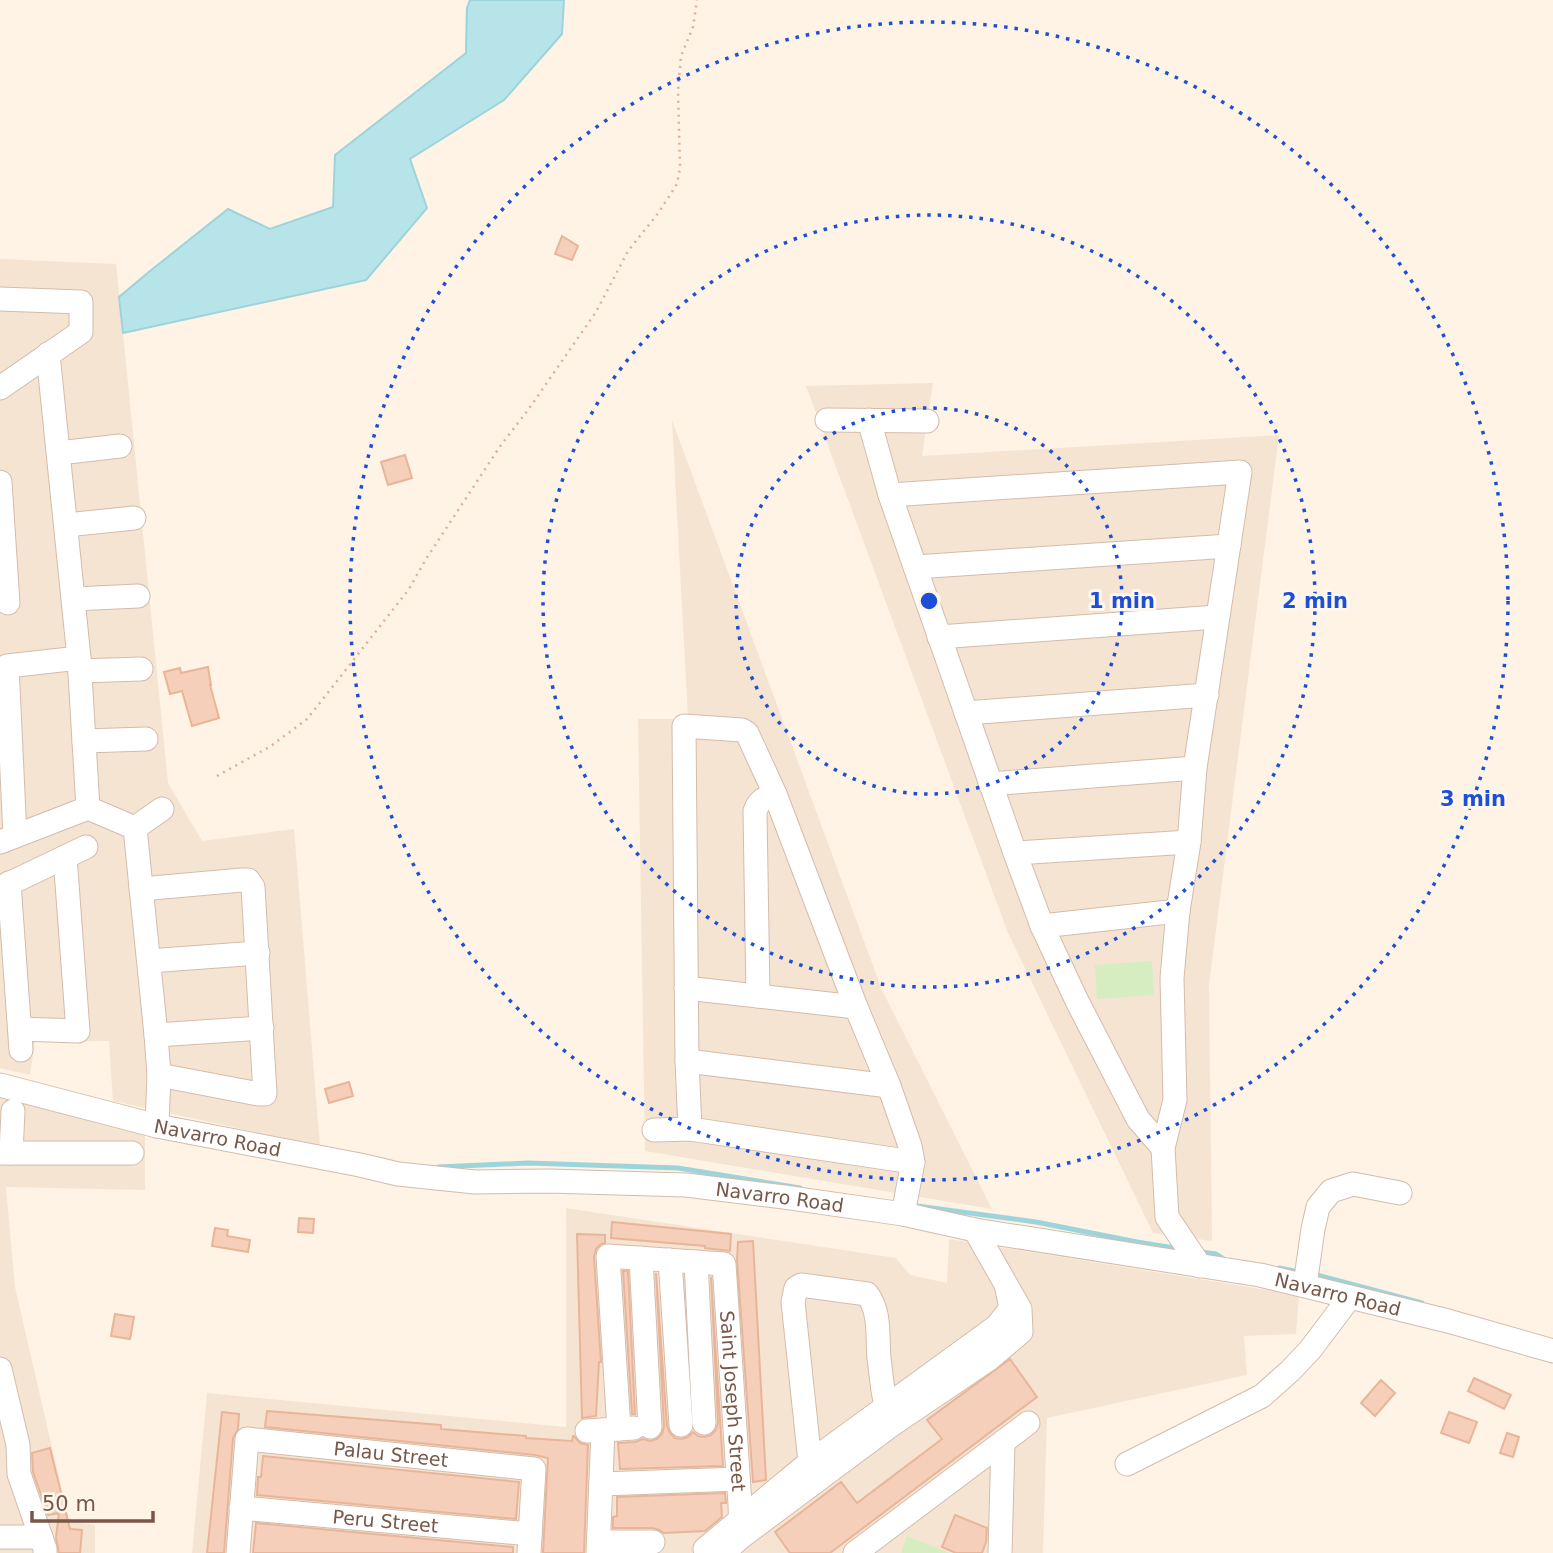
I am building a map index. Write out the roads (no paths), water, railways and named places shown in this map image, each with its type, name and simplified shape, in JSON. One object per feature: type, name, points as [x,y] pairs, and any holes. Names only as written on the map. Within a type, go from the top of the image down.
[{"type":"street","points":[[0,299],[81,302],[81,332],[0,388]]},
{"type":"street","points":[[48,354],[80,665],[88,808]]},
{"type":"street","points":[[827,420],[927,421]]},
{"type":"street","points":[[869,420],[890,495],[1042,926],[1138,1119],[1163,1148]]},
{"type":"street","points":[[58,453],[120,446]]},
{"type":"street","points":[[890,495],[1240,472],[1195,768],[1172,978],[1175,1100],[1163,1148],[1167,1217],[1192,1255]]},
{"type":"street","points":[[0,482],[8,603]]},
{"type":"street","points":[[66,525],[134,518]]},
{"type":"street","points":[[915,567],[1229,546]]},
{"type":"street","points":[[74,599],[138,596]]},
{"type":"street","points":[[939,637],[1217,618]]},
{"type":"street","points":[[135,828],[88,808],[8,839],[8,666],[80,665],[141,669]]},
{"type":"street","points":[[966,713],[1207,695]]},
{"type":"street","points":[[690,1129],[684,726],[742,730],[747,733],[775,794],[910,1146],[913,1162],[905,1207]]},
{"type":"street","points":[[84,741],[146,738]]},
{"type":"street","points":[[990,784],[1195,768]]},
{"type":"street","points":[[758,996],[755,811],[763,799],[775,794]]},
{"type":"street","points":[[135,828],[162,809]]},
{"type":"street","points":[[135,828],[159,1075],[157,1126]]},
{"type":"street","points":[[1015,853],[1188,842]]},
{"type":"street","points":[[76,852],[78,1031],[20,1039],[4,885],[76,852]]},
{"type":"street","points":[[141,889],[248,880],[253,887],[265,1094],[159,1075]]},
{"type":"street","points":[[1042,926],[1178,911]]},
{"type":"street","points":[[149,961],[258,953]]},
{"type":"street","points":[[686,988],[856,1007]]},
{"type":"street","points":[[156,1035],[262,1028]]},
{"type":"street","points":[[687,1060],[888,1086]]},
{"type":"street","name":"Navarro Road","points":[[0,1085],[157,1126],[425,1178],[475,1182],[686,1185],[784,1197],[905,1207],[975,1230],[1192,1255],[1260,1275],[1306,1276],[1350,1297],[1553,1351]]},
{"type":"street","points":[[13,1111],[6,1153],[132,1153]]},
{"type":"street","points":[[654,1130],[690,1129],[913,1162]]},
{"type":"street","points":[[1306,1276],[1312,1229],[1318,1207],[1331,1191],[1353,1184],[1400,1193]]},
{"type":"street","points":[[788,1491],[810,1462],[989,1359],[1021,1332],[1020,1309],[975,1230]]},
{"type":"street","points":[[653,1542],[598,1548],[608,1256],[696,1262],[693,1424]]},
{"type":"street","points":[[641,1258],[650,1427]]},
{"type":"street","points":[[670,1260],[693,1424]]},
{"type":"street","name":"Saint Joseph Street","points":[[696,1262],[724,1264],[738,1479],[718,1544]]},
{"type":"street","points":[[718,1544],[888,1416],[948,1363],[997,1326],[1011,1308],[1006,1283]]},
{"type":"street","points":[[810,1462],[793,1302],[796,1288],[801,1285],[867,1294],[873,1302],[888,1416]]},
{"type":"street","points":[[1127,1464],[1262,1396],[1310,1350],[1350,1297]]},
{"type":"street","points":[[948,1363],[989,1359]]},
{"type":"street","points":[[0,1369],[5,1411],[19,1445],[10,1474],[43,1545]]},
{"type":"street","points":[[603,1430],[735,1421]]},
{"type":"street","points":[[855,1553],[1028,1423]]},
{"type":"street","name":"Palau Street","points":[[241,1508],[247,1438],[534,1469],[530,1544]]},
{"type":"street","points":[[1000,1553],[1003,1442]]},
{"type":"street","points":[[601,1484],[738,1479]]},
{"type":"street","points":[[238,1553],[241,1508]]},
{"type":"street","name":"Peru Street","points":[[241,1508],[530,1544]]},
{"type":"street","points":[[0,1537],[43,1545]]},
{"type":"water","points":[[470,0],[564,0],[562,34],[504,100],[410,159],[427,208],[366,280],[123,333],[119,297],[228,209],[270,229],[333,207],[335,155],[466,53],[467,8]]},
{"type":"waterway","points":[[438,1167],[528,1163],[678,1168],[800,1188]]},
{"type":"waterway","points":[[910,1205],[1036,1222],[1180,1249]]},
{"type":"waterway","points":[[1201,1252],[1216,1254],[1224,1259]]},
{"type":"waterway","points":[[1279,1268],[1300,1272]]},
{"type":"waterway","points":[[1313,1274],[1422,1303]]}]
